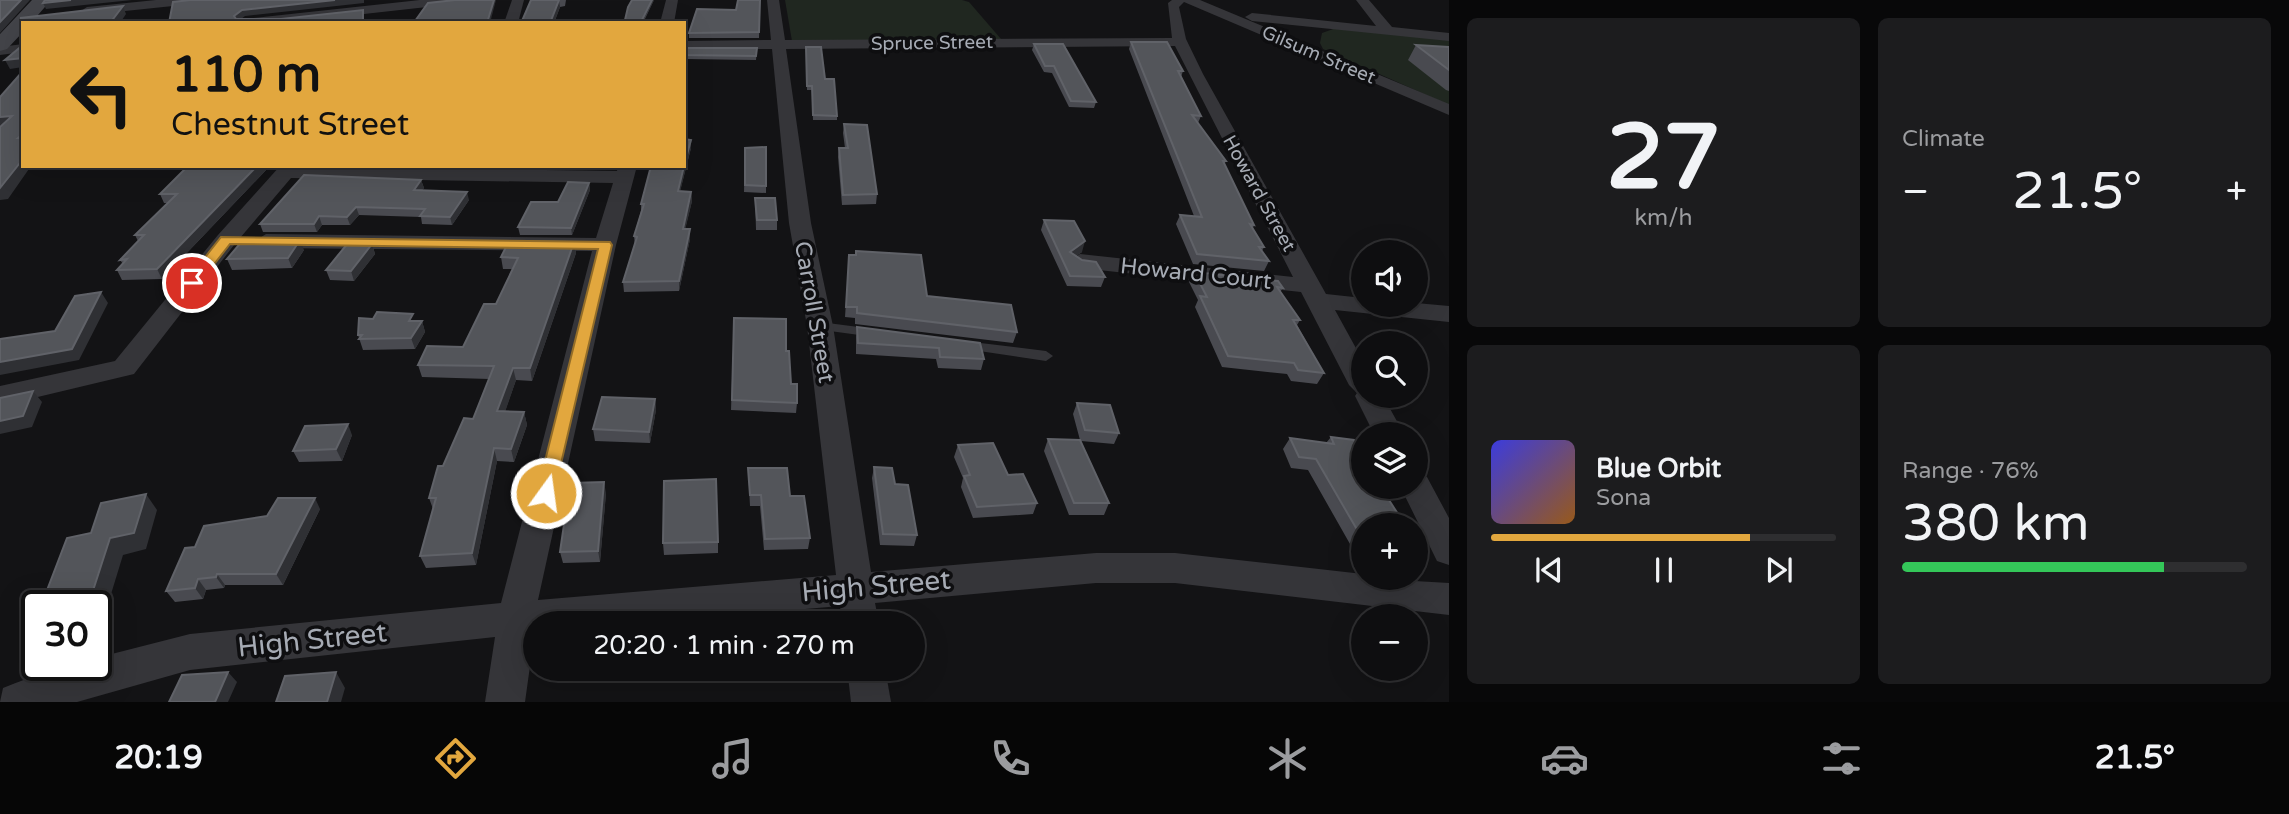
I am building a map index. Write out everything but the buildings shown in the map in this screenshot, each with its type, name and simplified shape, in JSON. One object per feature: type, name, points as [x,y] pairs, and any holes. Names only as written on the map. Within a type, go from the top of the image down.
[{"type":"main road","points":[[23,21],[46,8]]},
{"type":"main road","points":[[0,45],[21,23]]},
{"type":"street","points":[[76,12],[192,0]]},
{"type":"street","points":[[263,21],[454,0]]},
{"type":"street","points":[[512,21],[519,0]]},
{"type":"street","points":[[667,21],[672,0]]},
{"type":"street","name":"Carroll Street","points":[[773,0],[800,223],[820,326],[858,611]]},
{"type":"street","name":"Howard Street","points":[[1180,0],[1172,6],[1180,42],[1351,362]]},
{"type":"street","name":"Gilsum Street","points":[[1189,0],[1449,110]]},
{"type":"street","points":[[1362,0],[1387,30]]},
{"type":"street","points":[[408,21],[421,3]]},
{"type":"street","points":[[1224,14],[1449,37]]},
{"type":"street","points":[[1312,51],[1313,33],[1330,25]]},
{"type":"street","name":"Spruce Street","points":[[686,45],[1180,42]]},
{"type":"street","points":[[0,51],[21,48]]},
{"type":"street","points":[[0,396],[124,368],[226,240],[289,169],[626,172],[605,245],[516,618],[505,702]]},
{"type":"street","points":[[226,240],[605,245]]},
{"type":"street","name":"Howard Court","points":[[1080,261],[1449,314]]},
{"type":"street","points":[[1423,499],[1449,551]]},
{"type":"street","name":"High Street","points":[[17,702],[128,667],[190,652],[855,586],[1096,568],[1175,568],[1449,599]]},
{"type":"street","points":[[868,681],[871,702]]},
{"type":"lane","points":[[820,326],[887,334]]},
{"type":"lane","points":[[953,343],[1046,356]]},
{"type":"shaded area","points":[[785,0],[962,0],[969,2],[1001,39],[792,41]]},
{"type":"shaded area","points":[[1336,28],[1449,38],[1449,105],[1323,49],[1320,43],[1322,33]]},
{"type":"route","points":[[192,283],[226,240],[605,245],[546,493]]}]
